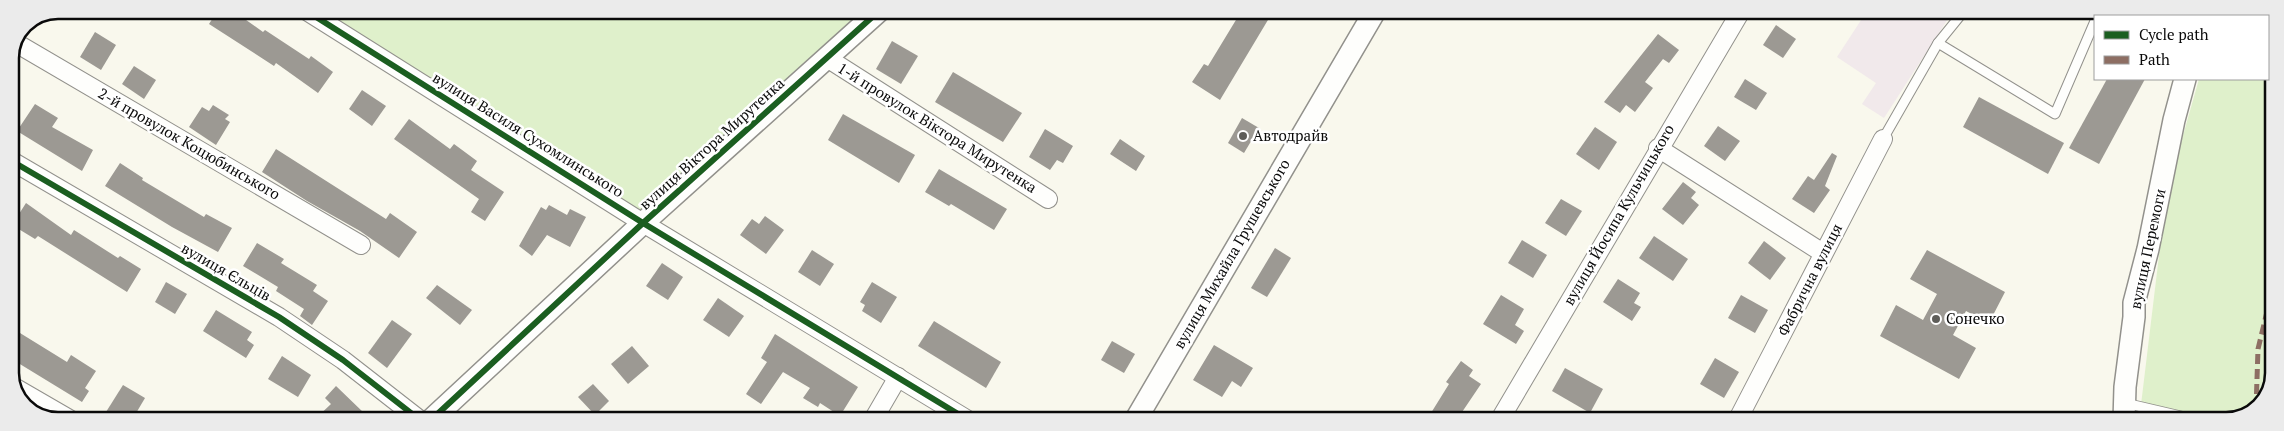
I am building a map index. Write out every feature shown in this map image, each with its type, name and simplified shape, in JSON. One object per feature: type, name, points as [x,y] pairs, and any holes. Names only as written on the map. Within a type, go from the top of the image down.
[{"type":"street","name":"вулиця Василя Сухомлинського","points":[[319,19],[643,223],[955,412]]},
{"type":"street","name":"вулиця Віктора Мирутенка","points":[[440,412],[643,223],[870,19]]},
{"type":"street","name":"вулиця Михайла Грушевського","points":[[1140,412],[1369,19]]},
{"type":"street","name":"вулиця Йосипа Кульчицького","points":[[1504,412],[1658,148],[1736,19]]},
{"type":"street","name":"2-й провулок Коцюбинського","points":[[21,46],[361,245]]},
{"type":"street","name":"1-й провулок Віктора Мирутенка","points":[[827,58],[1048,198]]},
{"type":"street","name":"вулиця Перемоги","points":[[2124,412],[2134,303],[2148,249],[2174,120],[2185,80]]},
{"type":"street","name":"Фабрична вулиця","points":[[1742,412],[1883,139]]},
{"type":"street","points":[[1658,148],[1824,253]]},
{"type":"street","name":"вулиця Єльців","points":[[19,165],[279,317],[342,360],[410,412]]},
{"type":"street","points":[[878,412],[898,377]]},
{"type":"street","points":[[24,393],[57,412]]},
{"type":"lane","points":[[1883,139],[1938,43],[1958,19]]},
{"type":"lane","points":[[1938,43],[2055,114],[2094,26]]},
{"type":"shaded area","points":[[1862,19],[1948,19],[1884,118],[1862,104],[1876,83],[1837,57]]},
{"type":"green space","points":[[332,19],[864,19],[648,221]]},
{"type":"green space","points":[[2199,80],[2265,80],[2265,378],[2257,397],[2246,407],[2239,410],[2226,412],[2140,412],[2161,239],[2173,171]]},
{"type":"building","points":[[212,19],[245,19],[309,59],[311,56],[333,72],[318,93],[276,63],[274,66],[209,24]]},
{"type":"building","points":[[1237,19],[1269,19],[1220,100],[1192,82],[1204,64],[1208,66]]},
{"type":"building","points":[[1776,25],[1796,39],[1783,58],[1763,45]]},
{"type":"building","points":[[95,32],[116,45],[101,70],[80,57]]},
{"type":"building","points":[[1658,34],[1679,50],[1669,63],[1663,59],[1645,82],[1653,88],[1635,112],[1626,105],[1620,113],[1604,102]]},
{"type":"building","points":[[892,41],[918,56],[901,84],[876,69]]},
{"type":"building","points":[[134,66],[156,80],[144,99],[122,84]]},
{"type":"building","points":[[953,72],[1022,113],[1003,142],[935,102]]},
{"type":"building","points":[[1745,79],[1767,93],[1756,110],[1734,97]]},
{"type":"building","points":[[2106,80],[2144,80],[2099,164],[2069,148]]},
{"type":"building","points":[[362,90],[386,106],[372,126],[349,109]]},
{"type":"building","points":[[1979,97],[2064,143],[2048,174],[1963,127]]},
{"type":"building","points":[[35,104],[58,118],[52,127],[93,150],[82,171],[19,132],[19,128]]},
{"type":"building","points":[[213,105],[229,115],[225,119],[230,122],[216,145],[189,127],[202,107],[209,111]]},
{"type":"building","points":[[843,114],[915,155],[899,183],[828,140]]},
{"type":"building","name":"Автодрайв","points":[[1242,118],[1259,128],[1244,153],[1228,143]]},
{"type":"building","points":[[409,119],[450,149],[454,144],[477,161],[471,170],[504,192],[485,221],[471,212],[479,199],[394,139]]},
{"type":"building","points":[[1718,126],[1740,141],[1725,161],[1704,146]]},
{"type":"building","points":[[1595,127],[1617,142],[1599,170],[1576,154]]},
{"type":"building","points":[[1045,129],[1073,146],[1063,163],[1057,160],[1050,170],[1029,157]]},
{"type":"building","points":[[1120,139],[1145,156],[1136,171],[1110,154]]},
{"type":"building","points":[[276,149],[386,219],[390,213],[417,232],[399,258],[360,231],[307,201],[262,172]]},
{"type":"building","points":[[1832,153],[1837,156],[1825,186],[1830,190],[1814,213],[1792,199],[1808,176],[1814,180]]},
{"type":"building","points":[[120,163],[143,178],[142,180],[204,217],[206,214],[232,228],[218,252],[172,227],[105,186]]},
{"type":"building","points":[[939,169],[1007,209],[994,230],[951,204],[949,206],[925,192]]},
{"type":"building","points":[[1683,182],[1696,192],[1691,198],[1699,205],[1683,225],[1662,209]]},
{"type":"building","points":[[1561,199],[1582,211],[1566,236],[1545,223]]},
{"type":"building","points":[[26,203],[71,235],[74,230],[118,258],[120,256],[141,269],[127,292],[38,236],[35,239],[19,229],[19,214]]},
{"type":"building","points":[[549,205],[567,215],[570,209],[586,217],[570,247],[547,235],[532,256],[519,246],[541,207],[546,210]]},
{"type":"building","points":[[765,216],[784,230],[766,254],[740,235],[752,219],[759,224]]},
{"type":"building","points":[[1654,236],[1688,259],[1673,281],[1639,258]]},
{"type":"building","points":[[1522,240],[1547,255],[1533,278],[1508,263]]},
{"type":"building","points":[[1764,241],[1786,258],[1770,280],[1748,263]]},
{"type":"building","points":[[257,243],[284,259],[281,263],[317,285],[313,291],[328,301],[312,325],[300,316],[304,309],[276,291],[278,287],[243,266]]},
{"type":"building","points":[[1275,248],[1291,258],[1267,297],[1251,288]]},
{"type":"building","points":[[812,250],[834,264],[820,286],[798,272]]},
{"type":"building","points":[[1927,250],[2005,292],[1989,323],[1966,311],[1953,335],[1976,348],[1959,379],[1880,336],[1896,305],[1923,320],[1937,294],[1910,279]]},
{"type":"building","points":[[662,263],[683,277],[668,300],[646,286]]},
{"type":"building","points":[[1618,279],[1640,293],[1634,303],[1641,307],[1632,321],[1603,302]]},
{"type":"building","points":[[166,282],[187,294],[175,314],[155,302]]},
{"type":"building","points":[[872,282],[897,297],[881,323],[862,311],[865,305],[860,302]]},
{"type":"building","points":[[437,285],[472,310],[460,325],[426,298]]},
{"type":"building","points":[[1501,295],[1524,309],[1515,325],[1524,331],[1516,344],[1483,324]]},
{"type":"building","points":[[1741,295],[1768,310],[1755,333],[1728,318]]},
{"type":"building","points":[[718,298],[744,316],[729,337],[703,320]]},
{"type":"building","points":[[216,310],[252,332],[247,340],[254,345],[246,358],[203,331]]},
{"type":"building","points":[[392,320],[412,334],[387,368],[368,353]]},
{"type":"building","points":[[934,321],[1001,362],[986,388],[918,346]]},
{"type":"building","points":[[20,333],[67,362],[71,355],[96,371],[85,388],[89,391],[82,402],[19,364]]},
{"type":"building","points":[[775,334],[858,387],[842,412],[834,412],[820,403],[818,407],[803,398],[810,388],[783,372],[761,404],[746,394],[767,362],[761,358]]},
{"type":"building","points":[[1112,341],[1135,354],[1124,373],[1101,360]]},
{"type":"building","points":[[1214,345],[1253,368],[1241,387],[1232,381],[1222,397],[1193,380]]},
{"type":"building","points":[[632,346],[649,366],[628,384],[611,364]]},
{"type":"building","points":[[282,356],[311,375],[298,397],[268,379]]},
{"type":"building","points":[[1715,358],[1739,372],[1724,398],[1700,384]]},
{"type":"building","points":[[1461,361],[1473,370],[1469,376],[1481,384],[1462,412],[1432,412],[1449,384],[1446,382]]},
{"type":"building","points":[[1565,368],[1603,389],[1591,412],[1552,391]]},
{"type":"building","points":[[593,384],[609,401],[598,412],[592,412],[578,397]]},
{"type":"building","points":[[123,385],[145,398],[137,412],[106,412]]},
{"type":"building","points":[[336,386],[363,412],[322,412],[331,404],[325,398]]},
{"type":"marked path","points":[[2256,398],[2258,349],[2265,320]]},
{"type":"cycle path","points":[[319,19],[643,223],[955,412]]},
{"type":"cycle path","points":[[440,412],[643,223],[870,19]]},
{"type":"cycle path","points":[[19,165],[279,317],[343,360],[410,412]]},
{"type":"place","name":"Автодрайв","points":[[1243,136]]},
{"type":"place","name":"Сонечко","points":[[1936,319]]}]
